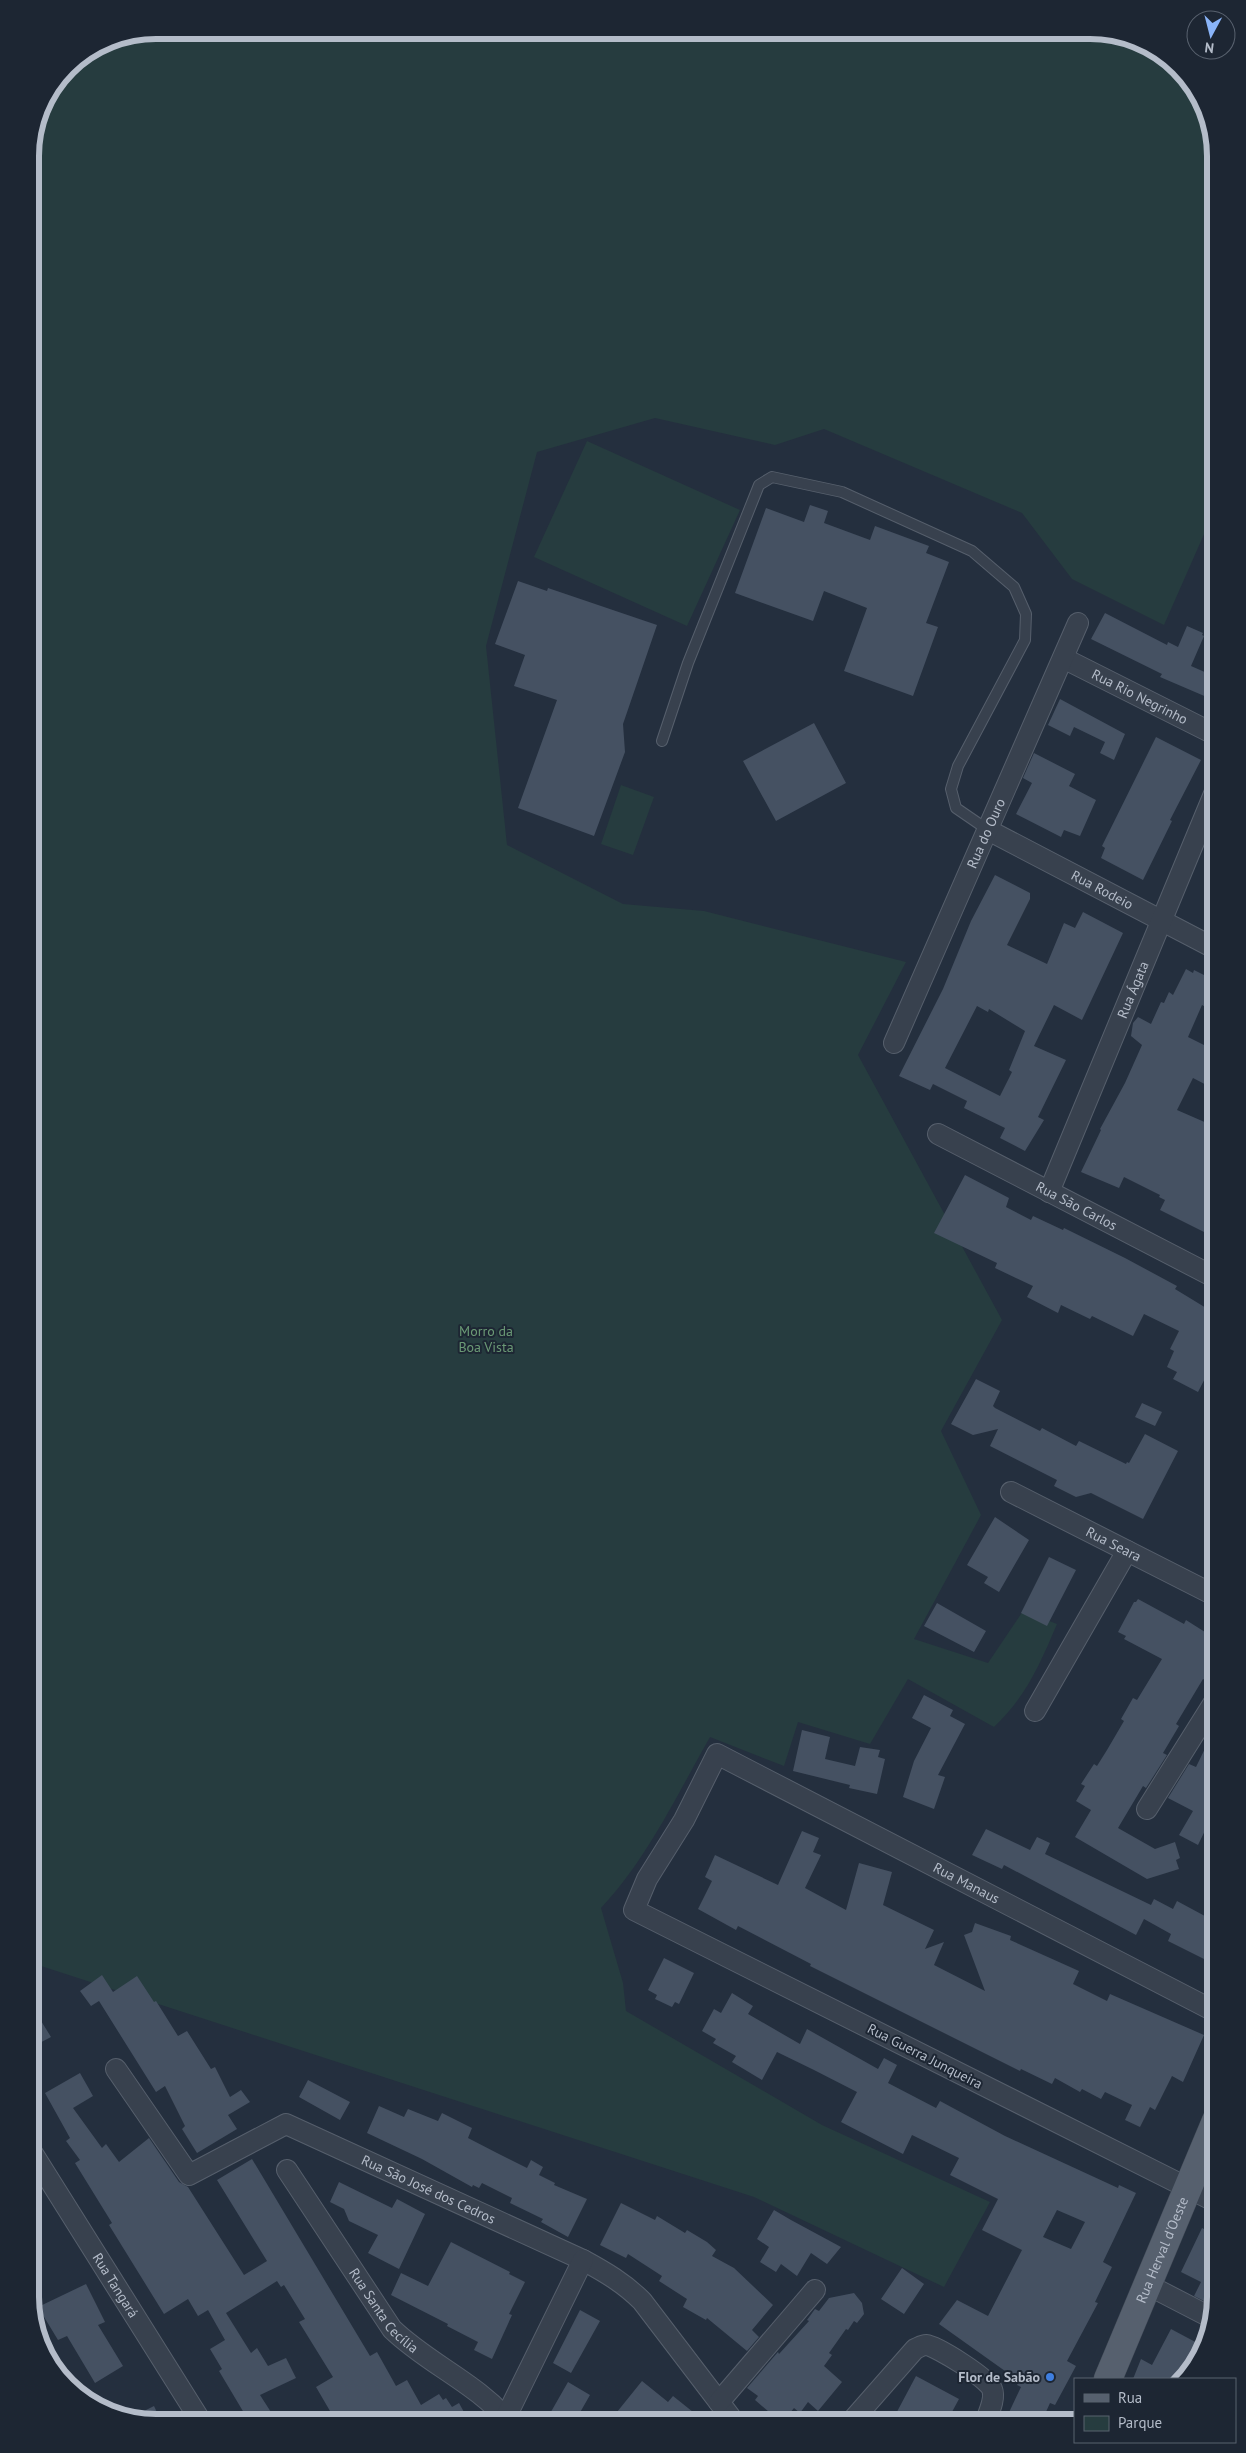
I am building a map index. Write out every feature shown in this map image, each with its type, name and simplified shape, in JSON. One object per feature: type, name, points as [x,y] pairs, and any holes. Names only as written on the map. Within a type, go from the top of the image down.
[{"type":"main road","name":"Rua Herval d'Oeste","points":[[1108,2378],[1207,2143]]},
{"type":"street","name":"Rua do Ouro","points":[[894,1043],[1078,623]]},
{"type":"street","name":"Rua Rio Negrinho","points":[[1063,658],[1207,730]]},
{"type":"street","name":"Rua Ágata","points":[[1049,1192],[1207,811]]},
{"type":"street","name":"Rua Rodeio","points":[[988,830],[1207,944]]},
{"type":"street","name":"Rua São Carlos","points":[[938,1134],[1207,1273]]},
{"type":"street","name":"Rua Seara","points":[[1011,1492],[1207,1591]]},
{"type":"street","points":[[1036,1711],[1127,1551]]},
{"type":"street","points":[[1147,1809],[1207,1713]]},
{"type":"street","name":"Rua Manaus","points":[[634,1910],[647,1879],[684,1820],[717,1754],[1207,2007]]},
{"type":"street","name":"Rua Guerra Junqueira","points":[[634,1910],[1207,2198]]},
{"type":"street","name":"Rua São José dos Cedros","points":[[116,2068],[189,2175],[286,2124],[583,2260],[627,2286],[642,2301],[728,2414]]},
{"type":"street","name":"Rua Tangará","points":[[39,2163],[196,2414]]},
{"type":"street","name":"Rua Santa Cecília","points":[[288,2170],[392,2329],[410,2347],[477,2390],[499,2414]]},
{"type":"street","points":[[509,2414],[583,2260]]},
{"type":"street","points":[[1148,2285],[1206,2314]]},
{"type":"street","points":[[719,2402],[815,2290]]},
{"type":"street","points":[[858,2414],[914,2349],[925,2345],[938,2349],[986,2382],[992,2390],[992,2402],[988,2414]]},
{"type":"lane","points":[[662,741],[688,663],[759,485],[772,476],[842,492],[972,551],[1014,587],[1026,614],[1025,640],[958,766],[951,789],[956,808],[988,830]]},
{"type":"green space","name":"Morro da Boa Vista","points":[[148,39],[1098,39],[1128,45],[1149,54],[1173,73],[1192,97],[1201,118],[1207,148],[1207,527],[1164,625],[1072,579],[1022,513],[824,429],[775,445],[655,418],[537,452],[486,646],[507,845],[623,904],[704,911],[906,962],[858,1055],[1002,1320],[941,1431],[981,1515],[914,1639],[988,1663],[1023,1611],[1057,1624],[1024,1692],[994,1727],[908,1679],[870,1744],[798,1722],[784,1766],[710,1737],[647,1848],[618,1889],[601,1908],[623,1983],[626,2011],[822,2125],[990,2202],[944,2287],[754,2197],[41,1966],[39,1961],[39,148],[43,125],[58,91],[73,73],[97,54],[125,43]]},
{"type":"green space","points":[[587,441],[740,510],[687,626],[534,557]]},
{"type":"green space","points":[[621,785],[654,797],[633,855],[601,844]]},
{"type":"building","points":[[810,505],[828,511],[824,523],[870,540],[875,526],[929,546],[926,553],[949,562],[926,623],[938,627],[913,696],[844,671],[867,608],[824,591],[813,621],[735,593],[766,508],[804,522]]},
{"type":"building","points":[[518,581],[547,591],[548,588],[657,625],[623,724],[625,752],[594,836],[518,808],[557,700],[514,686],[525,655],[495,644]]},
{"type":"building","points":[[1105,613],[1167,645],[1168,642],[1178,647],[1187,626],[1203,633],[1202,635],[1204,636],[1191,666],[1207,673],[1207,697],[1160,677],[1162,674],[1091,639]]},
{"type":"building","points":[[1060,699],[1125,734],[1114,760],[1100,753],[1105,742],[1074,727],[1070,736],[1048,725]]},
{"type":"building","points":[[814,723],[846,783],[776,821],[743,761]]},
{"type":"building","points":[[1156,737],[1201,760],[1170,820],[1172,821],[1143,880],[1101,858],[1105,848],[1102,846]]},
{"type":"building","points":[[1034,753],[1075,774],[1069,786],[1096,800],[1080,836],[1064,830],[1061,837],[1016,814],[1032,783],[1023,778]]},
{"type":"building","points":[[995,875],[1030,893],[1030,899],[1007,945],[1047,964],[1064,923],[1075,928],[1083,912],[1123,933],[1082,1020],[1054,1005],[1034,1046],[1066,1060],[1038,1117],[1044,1120],[1025,1151],[1000,1138],[1005,1128],[964,1108],[967,1101],[933,1084],[930,1090],[899,1076],[943,989],[971,921]],"holes":[[[977,1006],[988,1012],[989,1009],[1025,1031],[1009,1070],[1012,1072],[1000,1096],[945,1068]]]},
{"type":"building","points":[[1186,969],[1193,973],[1194,970],[1207,976],[1207,1008],[1202,1005],[1188,1037],[1207,1046],[1207,1085],[1193,1078],[1177,1110],[1207,1123],[1206,1233],[1160,1210],[1165,1200],[1159,1197],[1160,1195],[1124,1177],[1119,1188],[1081,1172],[1142,1045],[1131,1036],[1133,1023],[1138,1017],[1151,1024],[1161,1002],[1164,1003],[1169,992],[1173,995]]},
{"type":"building","points":[[965,1175],[1009,1198],[1006,1207],[1031,1220],[1033,1216],[1063,1230],[1064,1228],[1177,1286],[1175,1289],[1207,1309],[1207,1374],[1198,1392],[1173,1379],[1177,1372],[1167,1367],[1174,1351],[1170,1349],[1179,1331],[1144,1314],[1133,1336],[1092,1316],[1090,1319],[1061,1305],[1058,1313],[1027,1297],[1033,1286],[995,1268],[997,1263],[934,1233]]},
{"type":"building","points":[[976,1379],[1000,1391],[993,1406],[995,1408],[1040,1431],[1042,1428],[1076,1446],[1079,1441],[1126,1464],[1127,1462],[1129,1463],[1145,1434],[1178,1451],[1143,1519],[1091,1493],[1076,1497],[1054,1486],[1057,1480],[990,1446],[998,1429],[973,1435],[951,1424]]},
{"type":"building","points":[[1142,1403],[1162,1412],[1155,1426],[1135,1417]]},
{"type":"building","points":[[995,1517],[1029,1540],[999,1592],[984,1583],[988,1577],[967,1565]]},
{"type":"building","points":[[1049,1557],[1076,1570],[1047,1626],[1021,1613]]},
{"type":"building","points":[[1138,1599],[1184,1624],[1186,1620],[1207,1633],[1207,1681],[1203,1679],[1176,1724],[1179,1726],[1163,1753],[1167,1755],[1146,1788],[1143,1786],[1118,1828],[1155,1849],[1175,1842],[1180,1858],[1176,1860],[1179,1869],[1147,1879],[1075,1837],[1091,1810],[1076,1801],[1085,1786],[1081,1784],[1094,1764],[1097,1766],[1124,1721],[1121,1719],[1133,1698],[1137,1700],[1162,1659],[1124,1639],[1126,1636],[1118,1632],[1134,1602]]},
{"type":"building","points":[[937,1603],[986,1631],[974,1652],[924,1626]]},
{"type":"building","points":[[924,1695],[953,1710],[950,1716],[965,1724],[938,1775],[945,1777],[934,1809],[903,1797],[914,1761],[931,1728],[912,1718]]},
{"type":"building","points":[[802,1730],[830,1737],[825,1759],[855,1766],[860,1747],[880,1750],[878,1757],[885,1759],[877,1794],[849,1788],[850,1785],[793,1771]]},
{"type":"building","points":[[1207,1744],[1207,1826],[1198,1845],[1179,1835],[1193,1811],[1168,1798],[1189,1764],[1196,1767]]},
{"type":"building","points":[[986,1829],[1030,1850],[1037,1837],[1050,1843],[1045,1854],[1151,1905],[1154,1899],[1173,1909],[1177,1901],[1207,1917],[1207,1960],[1168,1941],[1171,1934],[1144,1919],[1136,1935],[1004,1865],[1002,1869],[972,1855]]},
{"type":"building","points":[[802,1831],[819,1838],[813,1852],[821,1855],[805,1888],[846,1910],[859,1863],[892,1872],[883,1905],[934,1930],[925,1949],[944,1942],[934,1965],[985,1991],[964,1935],[972,1932],[975,1923],[1011,1936],[1010,1940],[1079,1971],[1073,1984],[1107,2001],[1110,1994],[1204,2035],[1183,2082],[1172,2076],[1155,2110],[1150,2107],[1140,2127],[1125,2120],[1132,2105],[1105,2092],[1101,2099],[1082,2089],[1080,2092],[1055,2078],[1052,2084],[1021,2069],[1020,2071],[810,1966],[811,1964],[738,1926],[736,1930],[698,1909],[712,1881],[705,1877],[715,1855],[778,1885]]},
{"type":"building","points":[[664,1958],[694,1973],[679,2004],[675,2002],[672,2007],[655,1999],[657,1995],[648,1990]]},
{"type":"building","points":[[102,1975],[113,1992],[137,1976],[154,2002],[156,2001],[178,2036],[187,2031],[211,2069],[215,2067],[230,2097],[241,2090],[250,2102],[228,2115],[237,2129],[197,2153],[182,2129],[185,2126],[165,2086],[156,2092],[99,2001],[91,2006],[80,1991]]},
{"type":"building","points":[[732,1993],[753,2006],[748,2014],[800,2044],[807,2029],[878,2069],[884,2058],[897,2065],[888,2083],[936,2108],[940,2101],[1005,2136],[1118,2188],[1119,2185],[1136,2193],[1103,2262],[1112,2267],[1095,2302],[1098,2303],[1067,2361],[1076,2366],[1055,2405],[1050,2403],[1045,2414],[1008,2414],[1021,2387],[1017,2385],[1019,2381],[939,2324],[957,2300],[988,2316],[1022,2250],[982,2230],[998,2199],[950,2175],[959,2158],[912,2135],[903,2154],[841,2122],[857,2092],[777,2052],[762,2080],[732,2062],[736,2056],[713,2043],[716,2039],[702,2031],[714,2009],[721,2013]],"holes":[[[1057,2210],[1085,2222],[1071,2249],[1043,2237]]]},
{"type":"building","points":[[39,2018],[51,2037],[39,2043]]},
{"type":"building","points":[[80,2073],[93,2096],[73,2108],[102,2148],[106,2144],[119,2162],[149,2138],[179,2182],[188,2187],[244,2275],[267,2261],[217,2180],[252,2159],[370,2356],[377,2352],[396,2386],[407,2380],[421,2405],[439,2394],[443,2400],[446,2398],[452,2407],[459,2403],[465,2414],[332,2414],[316,2387],[333,2377],[299,2322],[305,2319],[284,2285],[281,2287],[277,2281],[226,2313],[251,2353],[257,2348],[268,2366],[286,2358],[296,2378],[260,2395],[272,2414],[245,2414],[219,2371],[222,2369],[210,2349],[225,2340],[208,2310],[198,2316],[188,2299],[164,2314],[109,2225],[112,2223],[75,2163],[80,2160],[66,2141],[70,2138],[45,2093]]},
{"type":"building","points":[[308,2080],[350,2102],[340,2120],[299,2097]]},
{"type":"building","points":[[379,2106],[404,2117],[408,2109],[438,2121],[442,2113],[472,2128],[468,2138],[527,2168],[531,2160],[543,2167],[539,2175],[555,2183],[554,2185],[587,2199],[568,2237],[541,2222],[543,2219],[510,2203],[512,2198],[482,2183],[479,2188],[473,2185],[472,2187],[422,2159],[367,2133]]},
{"type":"building","points":[[339,2182],[392,2208],[397,2199],[425,2214],[399,2269],[368,2253],[378,2235],[349,2221],[344,2209],[330,2202]]},
{"type":"building","points":[[621,2203],[655,2220],[657,2216],[685,2233],[687,2230],[707,2242],[716,2250],[712,2256],[734,2268],[773,2305],[752,2330],[759,2337],[747,2351],[707,2318],[706,2320],[683,2307],[687,2299],[659,2281],[662,2276],[628,2254],[626,2258],[600,2245]]},
{"type":"building","points":[[774,2210],[841,2247],[827,2264],[811,2253],[797,2276],[781,2264],[776,2272],[760,2262],[769,2247],[757,2239]]},
{"type":"building","points":[[1202,2228],[1207,2230],[1207,2302],[1194,2296],[1201,2282],[1181,2272]]},
{"type":"building","points":[[451,2242],[510,2272],[509,2274],[525,2282],[509,2314],[512,2315],[492,2359],[474,2350],[478,2342],[447,2326],[448,2324],[391,2295],[401,2273],[428,2286]]},
{"type":"building","points":[[902,2268],[924,2284],[904,2314],[881,2299]]},
{"type":"building","points":[[86,2284],[105,2322],[98,2325],[123,2366],[95,2383],[67,2336],[58,2340],[39,2306]]},
{"type":"building","points":[[854,2293],[862,2303],[864,2314],[857,2323],[854,2321],[848,2330],[846,2329],[829,2353],[832,2355],[824,2366],[842,2382],[818,2411],[808,2402],[800,2413],[794,2408],[789,2414],[771,2414],[755,2400],[758,2396],[747,2388],[778,2352],[779,2354],[809,2321],[807,2320],[815,2309],[819,2311],[829,2298]]},
{"type":"building","points":[[580,2310],[600,2321],[571,2373],[553,2363]]},
{"type":"building","points":[[1171,2329],[1198,2343],[1188,2362],[1174,2378],[1133,2378],[1141,2359],[1152,2365]]},
{"type":"building","points":[[916,2376],[959,2399],[951,2414],[896,2414]]},
{"type":"building","points":[[642,2381],[668,2402],[673,2396],[693,2412],[691,2414],[619,2414],[617,2412]]},
{"type":"building","points":[[568,2382],[590,2395],[579,2414],[550,2414]]},
{"type":"building","points":[[154,2406],[158,2414],[148,2414],[140,2413]]},
{"type":"place","name":"Flor de Sabão","points":[[1050,2377]]}]
